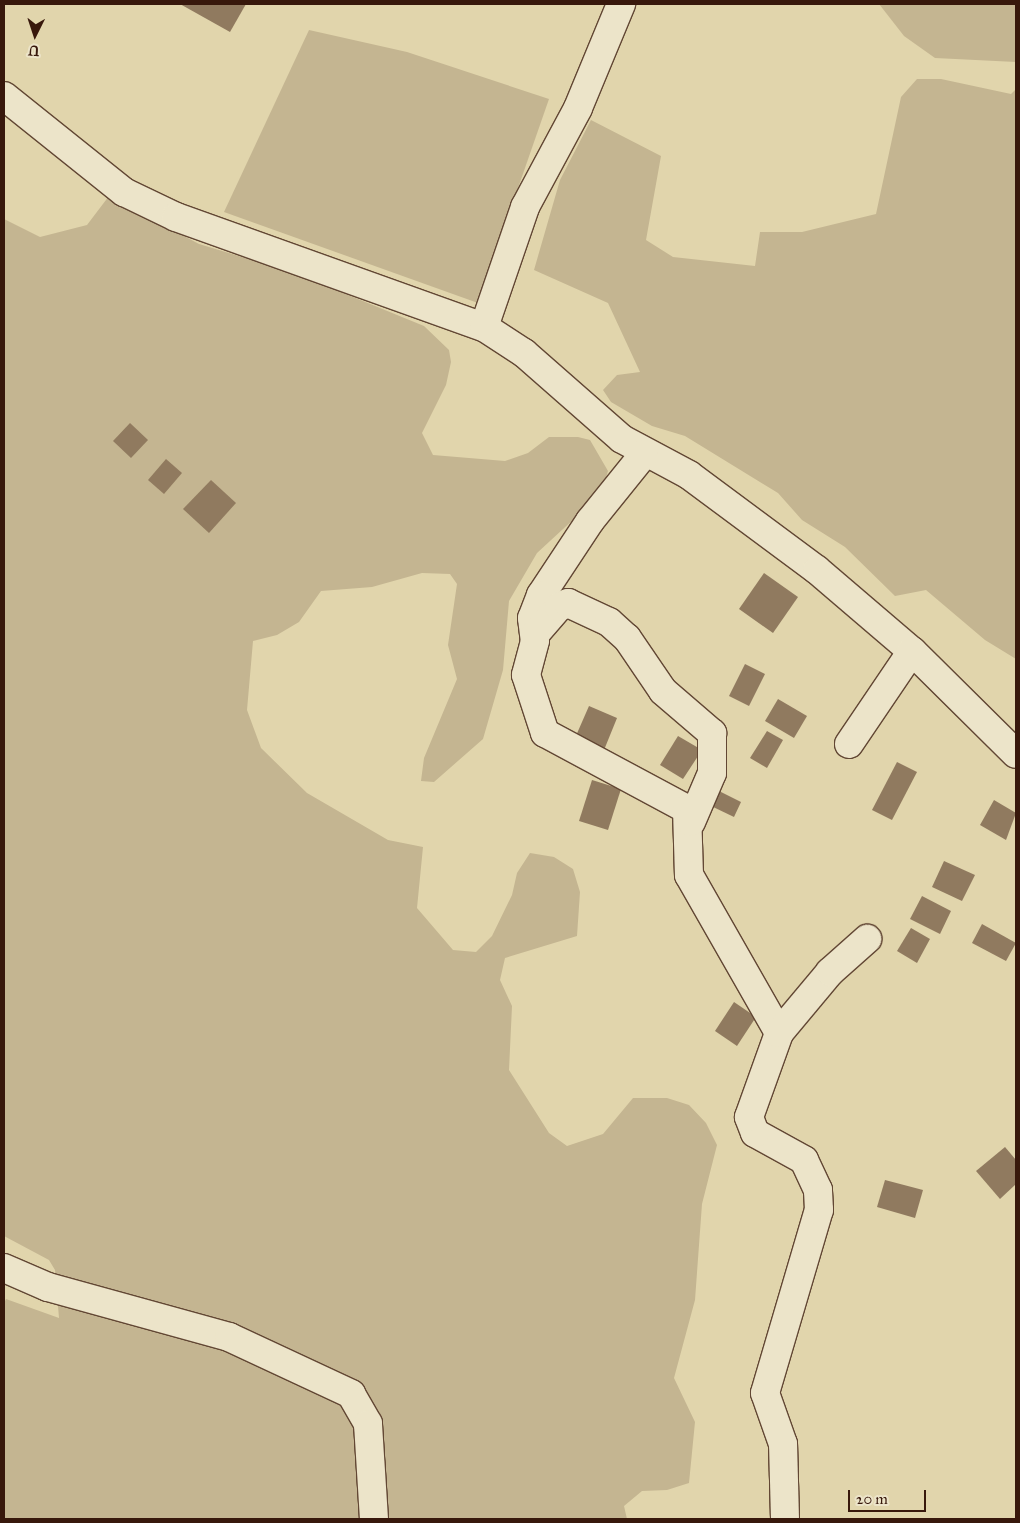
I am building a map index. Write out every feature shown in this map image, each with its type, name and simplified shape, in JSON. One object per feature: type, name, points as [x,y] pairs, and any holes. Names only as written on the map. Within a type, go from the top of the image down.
[{"type":"street","points":[[484,327],[525,207],[578,108],[621,4]]},
{"type":"street","points":[[4,96],[124,192],[176,218],[484,327],[524,353],[644,454],[689,475],[817,570],[912,651],[1016,754]]},
{"type":"street","points":[[536,633],[532,618],[554,572],[644,454]]},
{"type":"street","points":[[691,822],[681,804],[558,741],[540,727],[526,675],[536,633],[559,607],[568,603],[609,622],[627,638],[663,690],[712,734],[712,773],[691,822],[686,850],[689,875],[778,1033]]},
{"type":"street","points":[[848,744],[912,651]]},
{"type":"street","points":[[785,1519],[783,1444],[766,1403],[766,1388],[819,1210],[818,1190],[804,1160],[750,1128],[751,1106],[778,1033],[830,972],[867,939]]},
{"type":"street","points":[[4,1268],[48,1287],[229,1336],[351,1394],[368,1424],[374,1519]]},
{"type":"shaded area","points":[[879,4],[1016,4],[1016,62],[935,58],[904,36]]},
{"type":"shaded area","points":[[309,30],[407,52],[549,99],[478,303],[224,212]]},
{"type":"shaded area","points":[[917,79],[941,79],[1011,94],[1016,89],[1016,659],[985,640],[926,590],[895,596],[845,547],[802,520],[778,493],[685,436],[652,426],[611,402],[603,390],[617,375],[640,372],[608,303],[534,270],[560,180],[591,120],[661,156],[646,240],[673,257],[755,266],[760,232],[802,232],[876,214],[901,97]]},
{"type":"shaded area","points":[[109,196],[199,244],[292,272],[424,326],[449,350],[451,362],[446,385],[422,433],[433,455],[505,461],[528,453],[549,437],[578,437],[590,440],[608,471],[601,494],[537,553],[509,601],[503,670],[483,739],[434,782],[421,781],[424,758],[457,679],[448,645],[457,584],[450,574],[422,573],[372,587],[321,591],[299,622],[277,635],[253,641],[247,710],[261,748],[307,793],[388,840],[423,847],[417,908],[453,950],[476,952],[492,936],[512,895],[517,873],[530,853],[554,857],[573,869],[580,892],[577,936],[505,958],[500,980],[512,1006],[509,1070],[549,1133],[567,1146],[603,1134],[633,1098],[667,1098],[689,1105],[706,1123],[717,1145],[702,1204],[695,1300],[674,1378],[695,1422],[689,1483],[667,1490],[642,1491],[624,1506],[627,1519],[4,1519],[4,1303],[6,1299],[59,1318],[55,1270],[49,1260],[4,1236],[4,219],[40,237],[87,225]]},
{"type":"building","points":[[180,4],[246,4],[230,32]]},
{"type":"building","points":[[130,423],[148,440],[131,458],[113,441]]},
{"type":"building","points":[[166,459],[182,473],[164,494],[148,480]]},
{"type":"building","points":[[211,480],[236,503],[209,533],[183,509]]},
{"type":"building","points":[[764,573],[798,597],[773,633],[739,609]]},
{"type":"building","points":[[745,664],[765,674],[749,706],[729,696]]},
{"type":"building","points":[[778,699],[807,716],[794,738],[765,721]]},
{"type":"building","points":[[589,706],[617,718],[604,750],[575,738]]},
{"type":"building","points":[[767,731],[783,740],[767,768],[750,758]]},
{"type":"building","points":[[678,736],[702,750],[683,779],[660,765]]},
{"type":"building","points":[[897,762],[917,772],[892,820],[872,810]]},
{"type":"building","points":[[592,780],[621,789],[608,830],[579,821]]},
{"type":"building","points":[[717,790],[741,802],[734,817],[709,805]]},
{"type":"building","points":[[994,800],[1016,813],[1006,840],[980,825]]},
{"type":"building","points":[[944,861],[975,875],[962,901],[932,887]]},
{"type":"building","points":[[922,896],[951,911],[940,934],[910,919]]},
{"type":"building","points":[[982,924],[1016,943],[1006,961],[972,943]]},
{"type":"building","points":[[911,928],[930,939],[917,963],[897,951]]},
{"type":"building","points":[[734,1002],[756,1017],[737,1046],[715,1031]]},
{"type":"building","points":[[1005,1147],[1016,1160],[1016,1184],[1000,1199],[976,1171]]},
{"type":"building","points":[[885,1180],[923,1190],[915,1218],[877,1207]]}]
